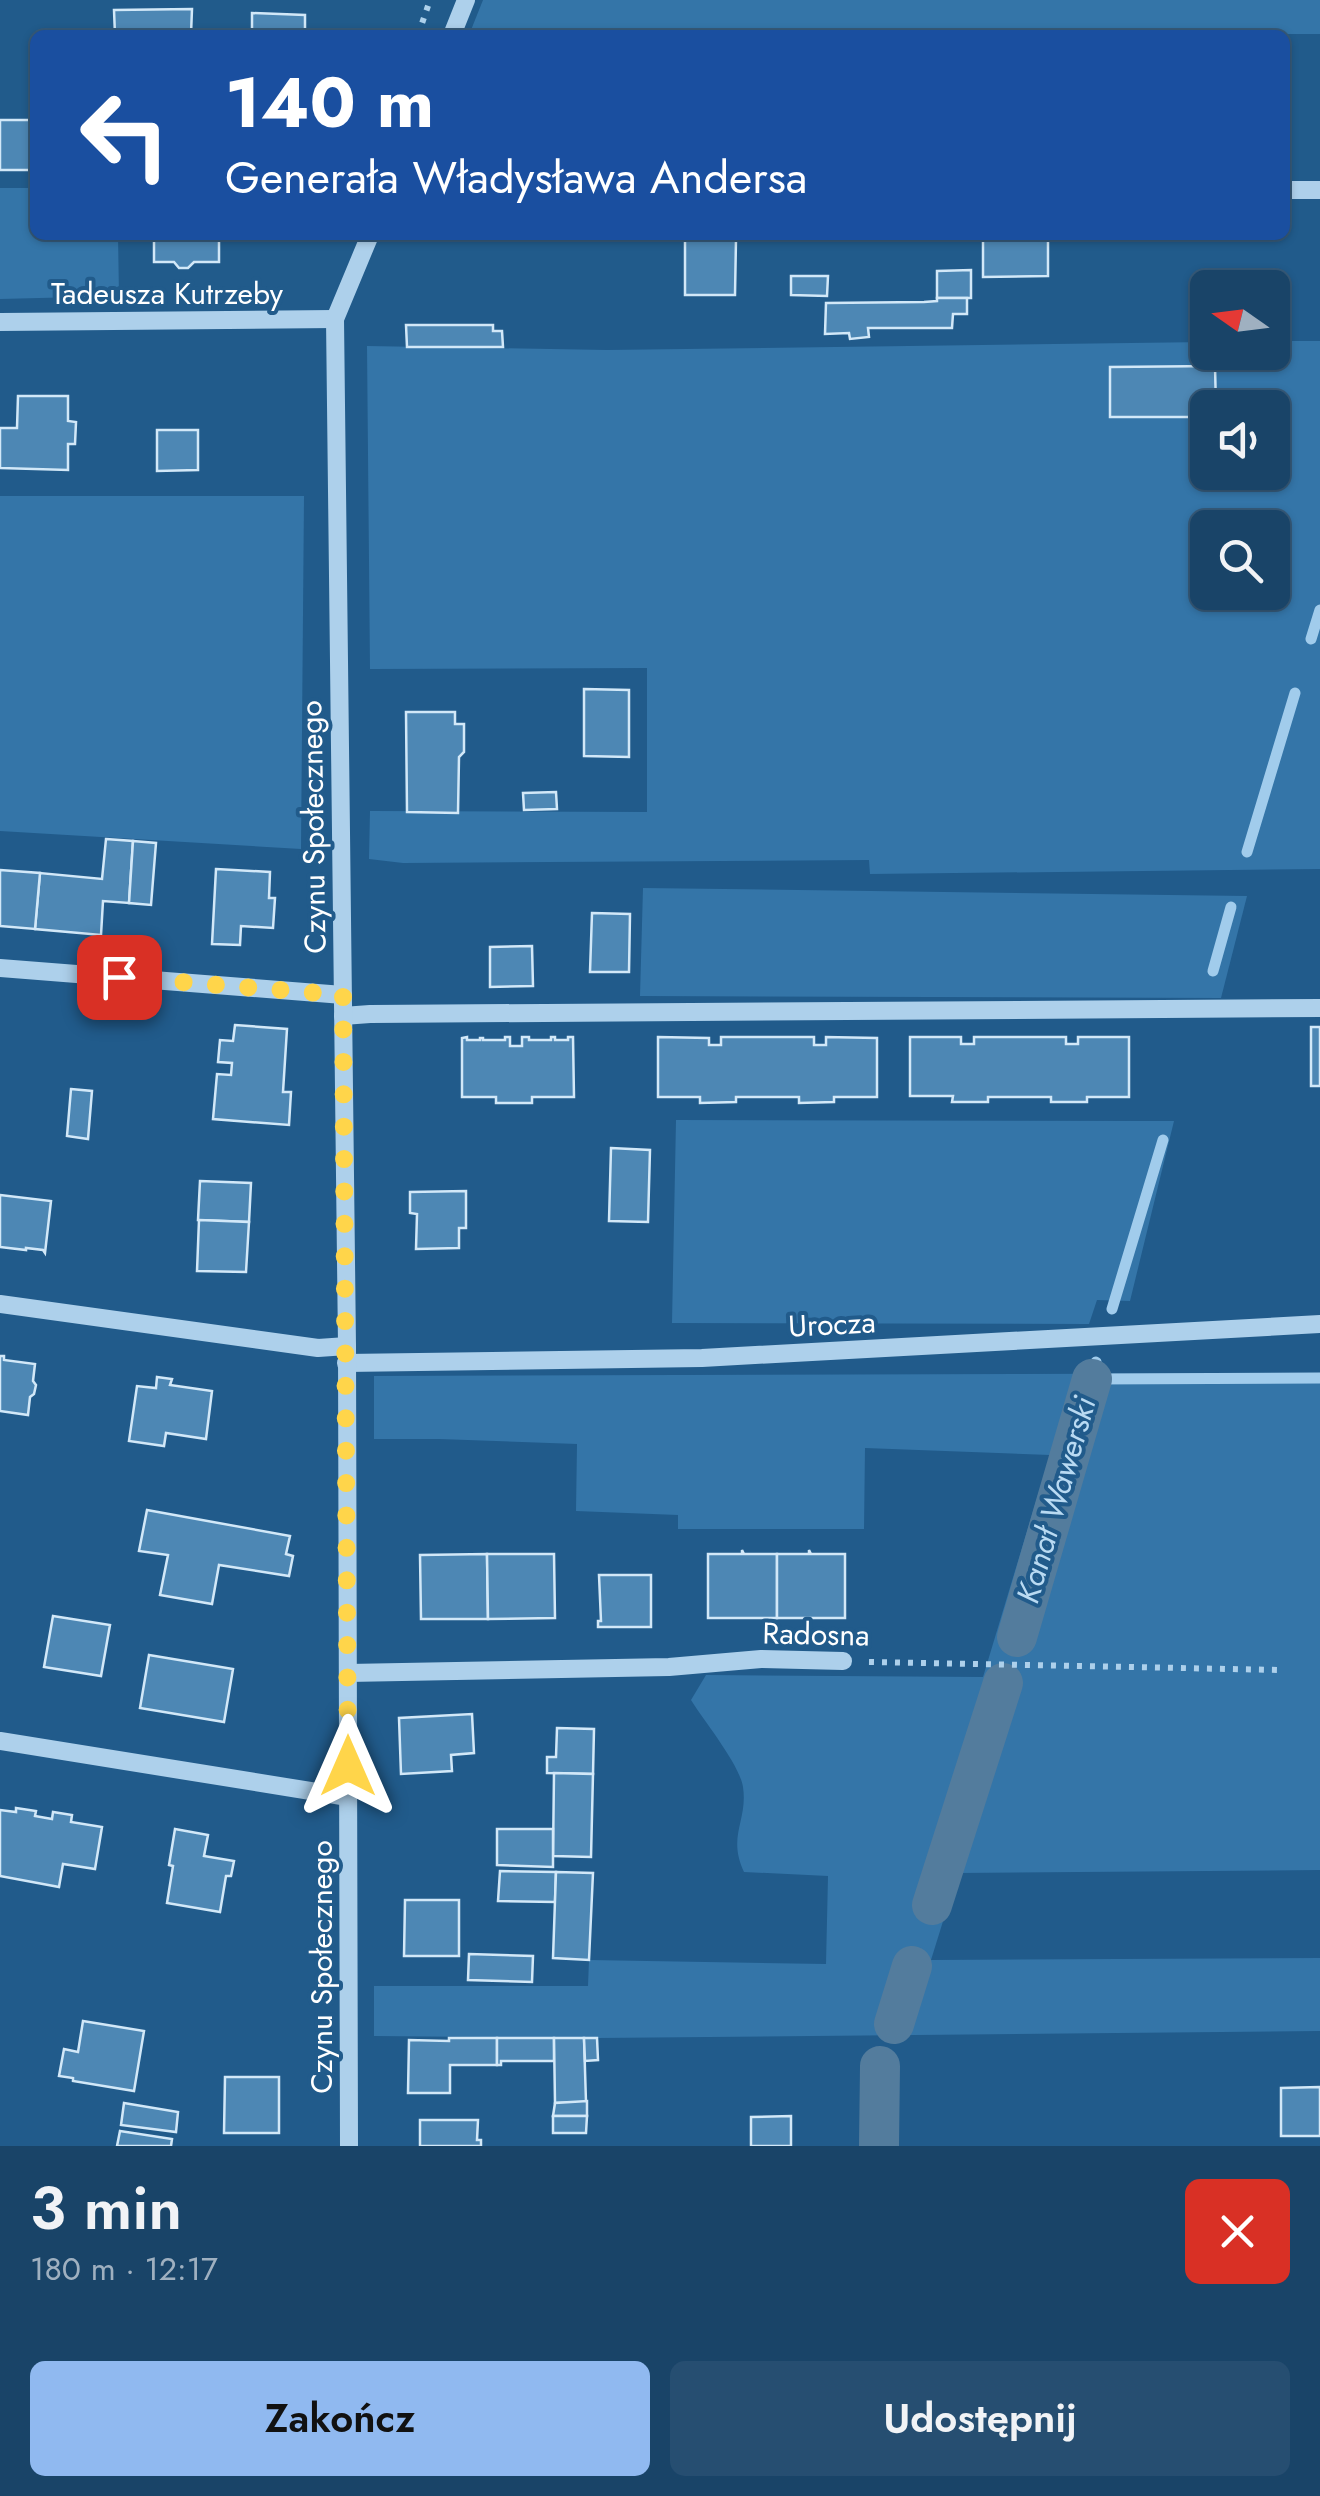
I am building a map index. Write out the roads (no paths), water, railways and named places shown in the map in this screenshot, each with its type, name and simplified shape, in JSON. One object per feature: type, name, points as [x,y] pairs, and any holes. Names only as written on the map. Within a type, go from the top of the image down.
[{"type":"street","points":[[454,30],[466,0]]},
{"type":"street","points":[[1290,190],[1320,190]]},
{"type":"street","name":"Czynu Społecznego","points":[[350,2146],[335,320],[368,240]]},
{"type":"street","name":"Tadeusza Kutrzeby","points":[[0,322],[335,320]]},
{"type":"street","points":[[0,968],[343,995]]},
{"type":"street","points":[[343,1016],[1320,1008]]},
{"type":"street","name":"Urocza","points":[[0,1304],[346,1355],[702,1358],[1320,1324]]},
{"type":"street","name":"Radosna","points":[[348,1673],[843,1661]]},
{"type":"street","points":[[0,1741],[348,1797]]},
{"type":"waterway","name":"Kanał Wawerski","points":[[1311,639],[1320,610]]},
{"type":"waterway","name":"Kanał Wawerski","points":[[1247,852],[1295,693]]},
{"type":"waterway","name":"Kanał Wawerski","points":[[1213,971],[1231,907]]},
{"type":"waterway","name":"Kanał Wawerski","points":[[1112,1309],[1163,1140]]},
{"type":"waterway","points":[[1096,1362],[1092,1379],[1320,1378]]},
{"type":"waterway","name":"Kanał Wawerski","points":[[1017,1637],[1092,1379]]},
{"type":"waterway","name":"Kanał Wawerski","points":[[932,1905],[1003,1683]]},
{"type":"waterway","name":"Kanał Wawerski","points":[[894,2024],[912,1966]]},
{"type":"waterway","name":"Kanał Wawerski","points":[[879,2146],[880,2066]]}]
